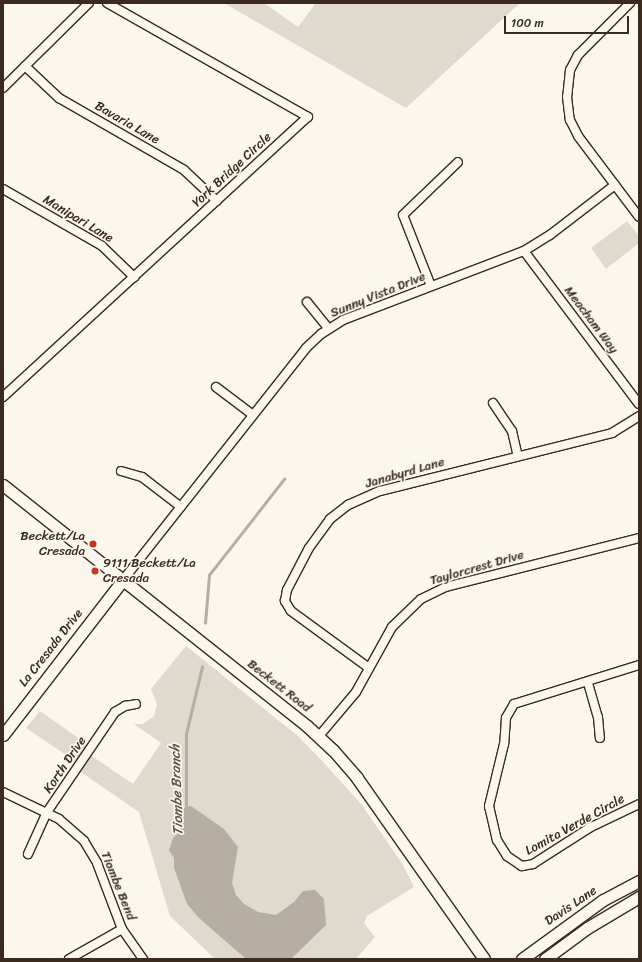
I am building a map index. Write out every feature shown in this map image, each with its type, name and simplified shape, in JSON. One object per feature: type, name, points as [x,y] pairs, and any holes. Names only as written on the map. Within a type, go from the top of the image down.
[{"type":"street","points":[[3,88],[89,3]]},
{"type":"street","name":"York Bridge Circle","points":[[3,397],[308,117],[107,3]]},
{"type":"street","points":[[630,3],[584,46],[573,62],[567,85],[568,112],[573,128],[639,217]]},
{"type":"street","name":"Bavaria Lane","points":[[25,66],[59,98],[184,170],[217,201]]},
{"type":"street","points":[[431,286],[403,214],[458,162]]},
{"type":"street","name":"Sunny Vista Drive","points":[[123,580],[306,348],[328,328],[343,320],[524,251],[550,235],[615,185]]},
{"type":"street","name":"Manipari Lane","points":[[3,189],[102,246],[134,277]]},
{"type":"street","name":"Meacham Way","points":[[524,251],[639,404]]},
{"type":"street","points":[[307,302],[328,328]]},
{"type":"street","points":[[216,387],[253,416]]},
{"type":"street","points":[[493,403],[512,431],[518,456]]},
{"type":"street","name":"Janabyrd Lane","points":[[369,668],[296,615],[286,605],[287,590],[312,542],[339,511],[368,495],[612,433],[639,416]]},
{"type":"street","points":[[121,471],[142,477],[181,507]]},
{"type":"street","name":"Beckett Road","points":[[3,485],[319,736],[357,778],[484,959]]},
{"type":"street","name":"Taylorcrest Drive","points":[[319,736],[350,700],[385,637],[399,618],[421,599],[438,590],[639,538]]},
{"type":"street","name":"La Cresada Drive","points":[[3,735],[123,580]]},
{"type":"street","name":"Lomita Verde Circle","points":[[639,665],[588,683],[521,700],[511,708],[506,718],[504,744],[489,800],[493,832],[510,860],[519,865],[530,865],[589,828],[639,804]]},
{"type":"street","points":[[588,683],[598,717],[600,738]]},
{"type":"street","name":"Korth Drive","points":[[28,854],[48,812],[115,712],[125,706],[136,704]]},
{"type":"street","name":"Tiombe Bend","points":[[3,792],[48,812],[72,828],[90,849],[122,929],[143,959]]},
{"type":"street","name":"Davis Lane","points":[[522,959],[603,900],[639,880]]},
{"type":"street","name":"Davis Lane","points":[[545,959],[586,928],[639,897]]},
{"type":"street","points":[[68,959],[122,929]]},
{"type":"shaded area","points":[[224,3],[264,3],[298,27],[316,3],[520,3],[406,108]]},
{"type":"shaded area","points":[[627,221],[639,236],[639,243],[606,269],[591,248]]},
{"type":"shaded area","points":[[186,646],[298,736],[362,805],[403,865],[414,887],[367,916],[364,923],[375,937],[356,959],[215,959],[170,916],[139,812],[72,766],[75,761],[26,728],[40,711],[87,744],[83,750],[133,784],[161,743],[134,724],[143,724],[154,716],[157,704],[151,689]]},
{"type":"shaded area","points":[[191,806],[224,829],[238,847],[232,883],[236,895],[244,904],[258,912],[276,915],[294,902],[303,891],[315,890],[324,899],[326,925],[291,959],[246,959],[198,917],[187,904],[174,868],[174,858],[169,850],[173,838],[180,831],[179,813],[184,808]]},
{"type":"waterway","name":"Tiombe Branch","points":[[205,623],[209,575],[284,479]]},
{"type":"waterway","name":"Tiombe Branch","points":[[186,810],[186,734],[202,667]]},
{"type":"place","name":"Beckett/La Cresada","points":[[93,544]]},
{"type":"place","name":"9111 Beckett/La Cresada","points":[[95,571]]}]
